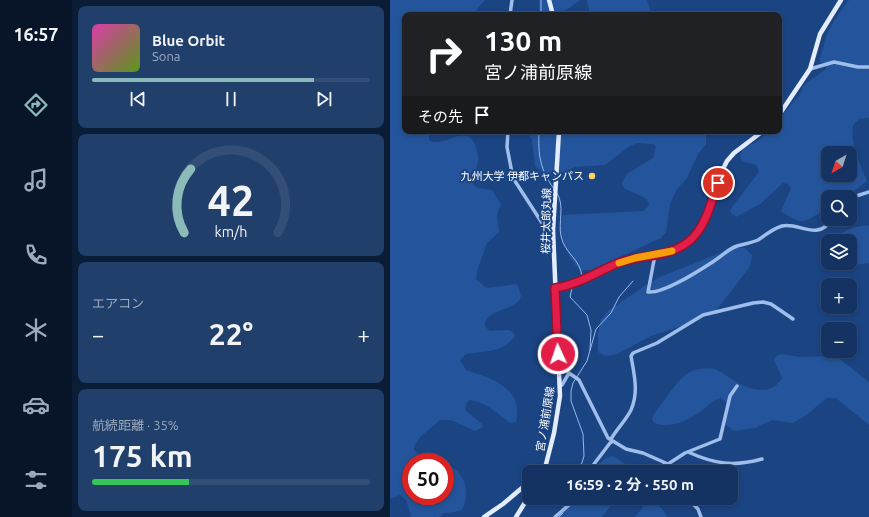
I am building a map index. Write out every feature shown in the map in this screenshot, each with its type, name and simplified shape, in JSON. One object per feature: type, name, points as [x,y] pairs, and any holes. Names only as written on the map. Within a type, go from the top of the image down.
[{"type":"main road","points":[[549,0],[552,12]]},
{"type":"main road","points":[[782,111],[810,69],[820,34],[841,0]]},
{"type":"main road","name":"桜井太郎丸線","points":[[555,288],[553,230],[559,134]]},
{"type":"main road","points":[[555,288],[635,258],[670,252],[692,240],[704,222],[727,161],[734,153],[759,134]]},
{"type":"main road","name":"宮ノ浦前原線","points":[[546,465],[554,433],[560,386],[555,288]]},
{"type":"main road","points":[[484,517],[503,504],[522,488]]},
{"type":"main road","points":[[516,517],[523,505]]},
{"type":"street","points":[[510,12],[512,0]]},
{"type":"street","points":[[810,69],[834,62],[858,68],[869,67]]},
{"type":"street","points":[[508,134],[507,147],[513,178],[544,226],[553,230]]},
{"type":"street","points":[[857,196],[869,192]]},
{"type":"street","points":[[654,255],[648,292],[686,277],[730,249],[757,240],[779,227],[790,226],[811,231],[823,228],[825,226]]},
{"type":"street","points":[[593,465],[610,443],[631,409],[635,395],[635,381],[631,356],[633,353],[657,343],[703,316],[752,303],[763,302],[771,304],[793,319]]},
{"type":"street","points":[[560,386],[569,373],[575,377],[579,380],[608,438],[626,449],[651,456],[664,463],[670,463],[688,452],[720,440],[730,396],[737,386]]},
{"type":"street","points":[[688,452],[712,461],[730,464],[747,463],[762,459]]},
{"type":"street","points":[[555,517],[569,505]]},
{"type":"street","points":[[694,505],[698,509],[701,517]]},
{"type":"shaded area","points":[[390,0],[485,0],[477,9],[476,12],[402,12],[402,134],[430,134],[429,140],[434,142],[441,142],[462,135],[468,136],[473,141],[478,156],[473,185],[479,188],[492,190],[501,204],[497,215],[499,232],[487,243],[477,271],[476,279],[486,288],[517,284],[521,296],[519,301],[510,307],[493,314],[485,322],[485,327],[490,331],[508,330],[513,332],[515,336],[505,346],[493,350],[466,354],[460,360],[466,370],[494,381],[510,392],[515,400],[517,410],[516,422],[510,423],[486,405],[469,400],[466,404],[465,410],[482,424],[483,427],[475,431],[451,420],[440,420],[420,437],[414,446],[414,450],[417,453],[402,453],[402,497],[400,495],[390,499]]},
{"type":"shaded area","points":[[539,0],[580,0],[562,12],[539,11]]},
{"type":"shaded area","points":[[587,0],[647,0],[651,12],[589,12]]},
{"type":"shaded area","points":[[849,0],[869,0],[869,118],[859,119],[853,125],[852,132],[854,146],[821,146],[821,182],[857,182],[857,156],[867,181],[855,190],[821,190],[821,212],[804,221],[795,220],[781,211],[791,188],[788,184],[783,183],[760,204],[736,217],[730,212],[732,207],[759,172],[756,165],[742,161],[740,156],[743,147],[755,143],[766,134],[782,134],[782,115],[799,96],[804,85],[826,69],[826,65],[820,62],[820,58],[829,30],[836,17]]},
{"type":"shaded area","points":[[528,134],[706,134],[706,144],[698,154],[687,178],[677,189],[670,204],[666,232],[661,238],[591,270],[581,270],[576,266],[567,253],[564,245],[561,229],[563,215],[644,211],[649,205],[647,199],[624,188],[622,183],[627,174],[653,158],[656,146],[653,144],[637,143],[630,146],[605,165],[575,167],[558,175],[545,175],[535,166],[532,139]]},
{"type":"shaded area","points":[[866,225],[869,226],[869,263],[857,265],[857,234],[839,234],[852,228]]},
{"type":"shaded area","points":[[733,248],[745,248],[752,255],[751,263],[715,312],[679,327],[651,336],[617,354],[606,356],[598,352],[598,333],[601,320],[608,311],[660,277]]},
{"type":"shaded area","points":[[781,354],[800,357],[821,356],[821,358],[840,359],[869,382],[869,425],[836,398],[827,398],[805,416],[793,423],[772,420],[755,428],[734,431],[726,425],[725,416],[727,403],[721,398],[712,402],[700,412],[685,421],[662,425],[656,424],[653,421],[652,419],[654,414],[675,386],[688,373],[697,369],[715,369],[752,389],[766,390],[772,388],[782,378],[774,360],[776,356]]},
{"type":"shaded area","points":[[613,456],[627,465],[597,465],[606,458]]},
{"type":"shaded area","points":[[454,469],[457,471],[462,477],[466,489],[465,503],[462,510],[444,513],[439,517],[411,517],[407,505],[454,505]]},
{"type":"shaded area","points":[[563,505],[611,505],[602,517],[558,517]]},
{"type":"shaded area","points":[[644,505],[656,505],[659,506],[667,517],[635,517]]},
{"type":"waterway","points":[[541,0],[541,12]]},
{"type":"waterway","points":[[539,134],[541,162],[549,182],[554,189]]},
{"type":"waterway","points":[[557,193],[561,203],[561,236],[565,247],[579,265],[582,277]]},
{"type":"waterway","points":[[582,280],[582,283],[572,288],[570,297],[587,315],[591,330],[590,350]]},
{"type":"waterway","points":[[581,465],[584,456],[583,434],[571,401],[573,383],[587,361],[596,329],[611,313],[619,297],[633,281]]},
{"type":"waterway","points":[[559,517],[563,513]]},
{"type":"slow traffic","points":[[619,263],[635,258],[672,251]]},
{"type":"place","name":"九州大学 伊都キャンパス","points":[[592,176]]},
{"type":"route","points":[[558,354],[555,288],[567,285],[619,263],[635,258],[670,252],[692,240],[704,222],[718,183]]}]
